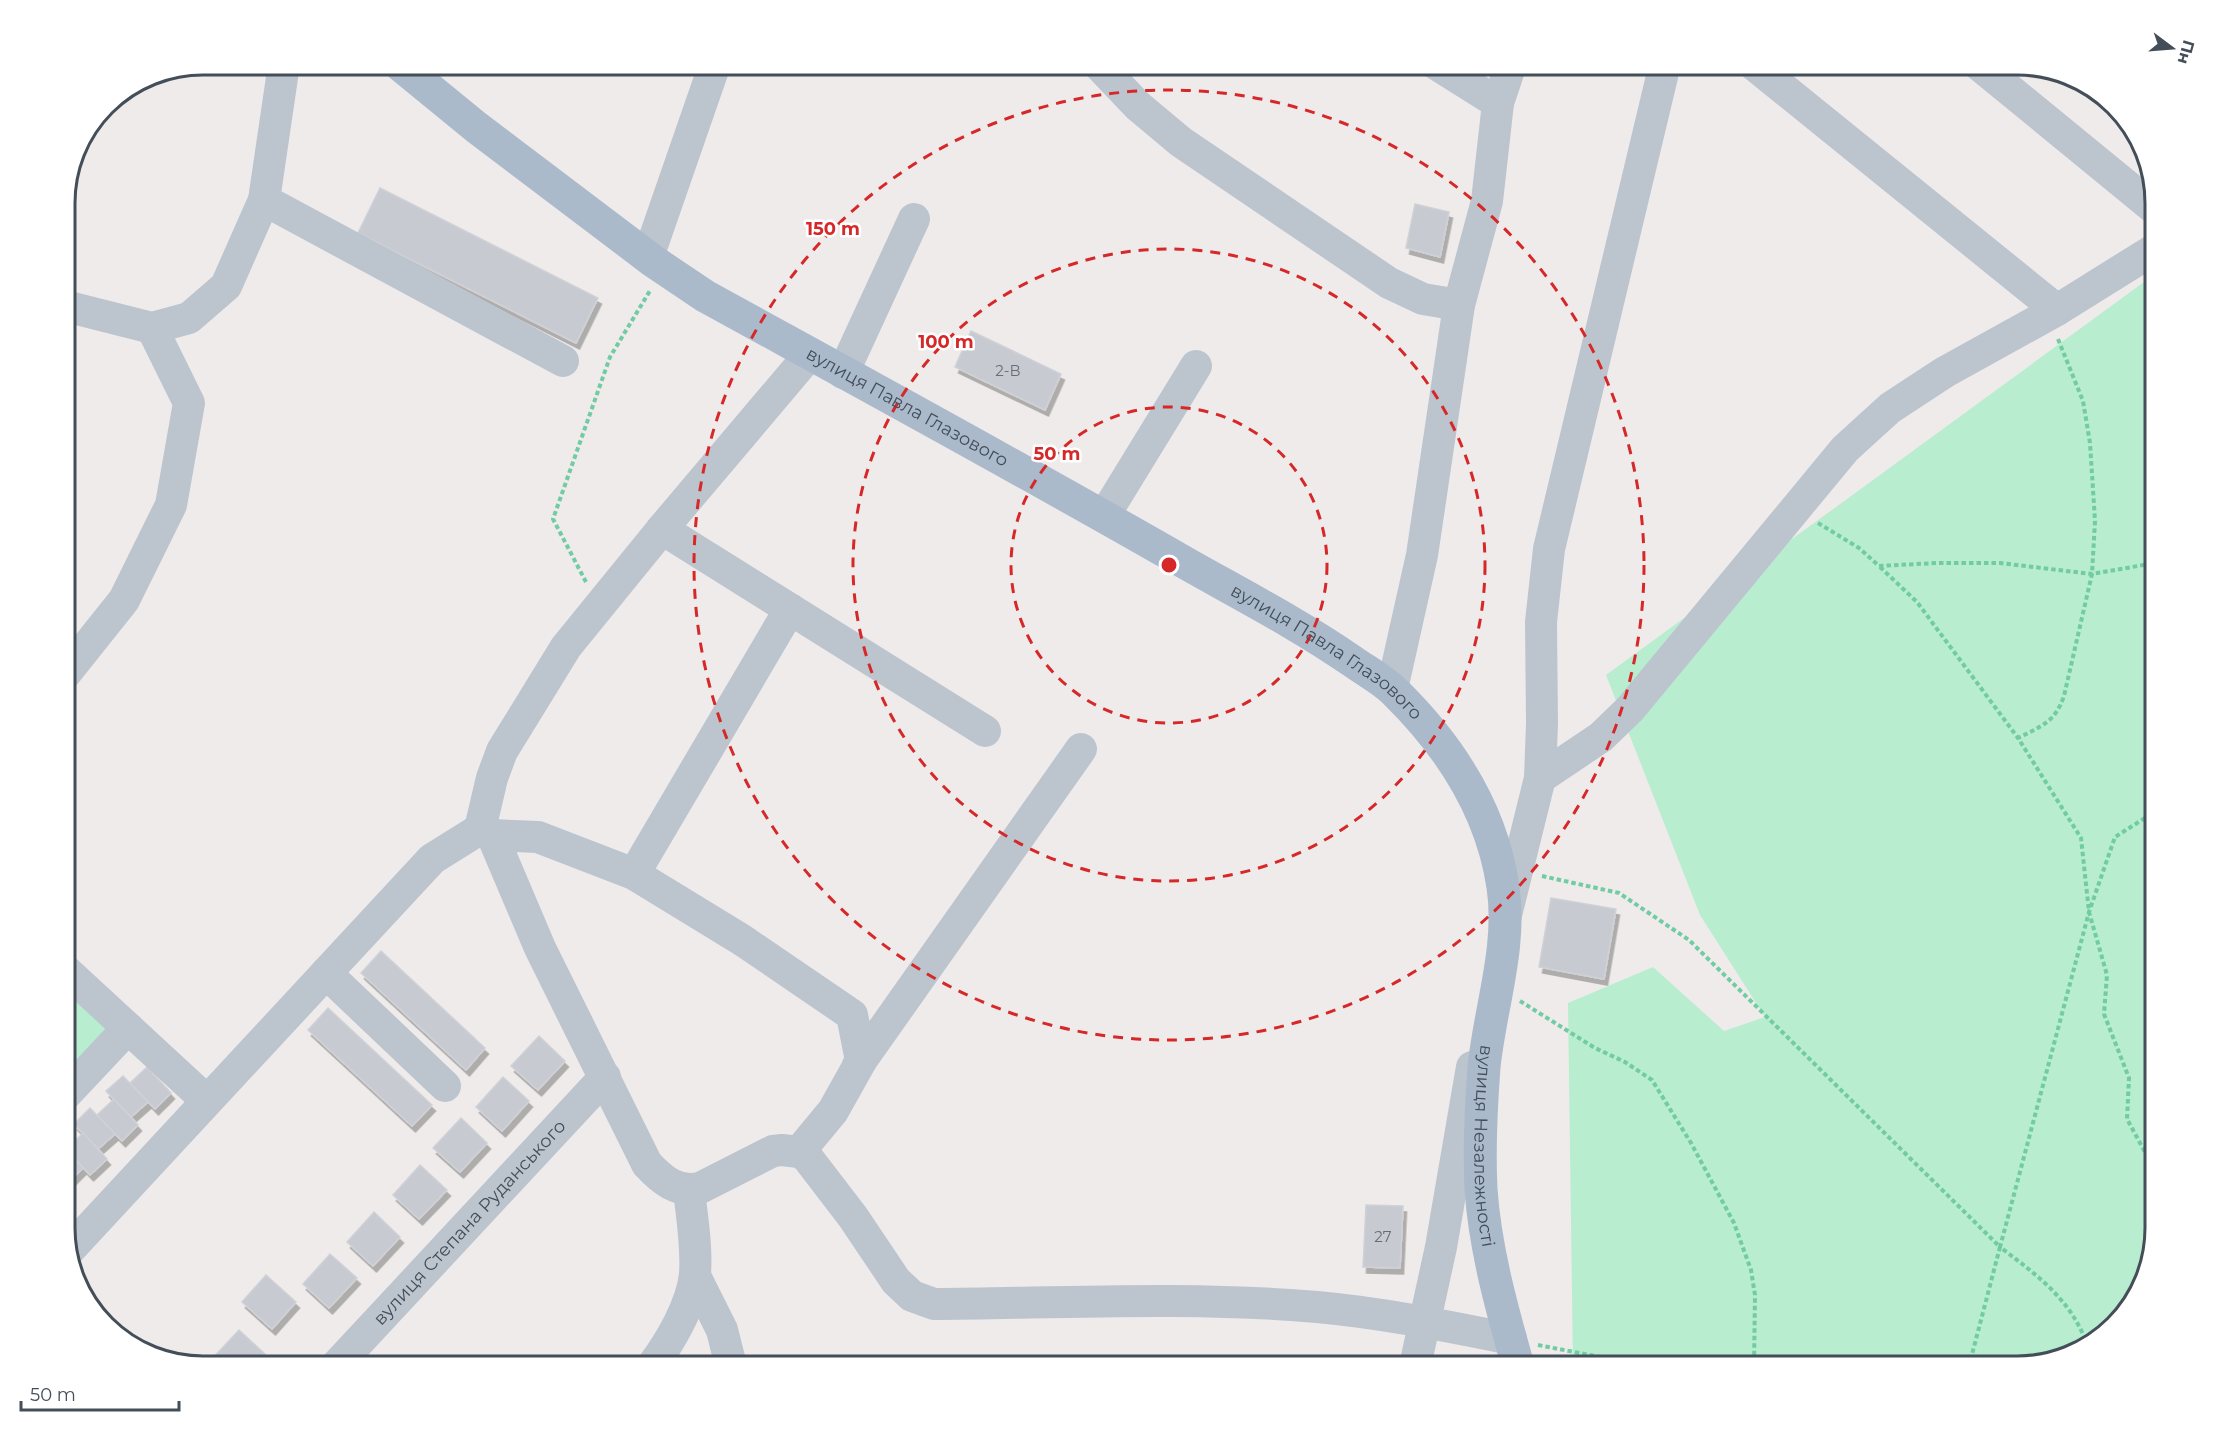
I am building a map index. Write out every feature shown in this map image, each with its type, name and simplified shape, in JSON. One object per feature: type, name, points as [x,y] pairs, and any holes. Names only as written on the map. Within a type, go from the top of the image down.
[{"type":"main road","name":"вулиця Павла Глазового","points":[[412,75],[476,127],[656,263],[705,296],[1104,516],[1336,650],[1392,689],[1430,729],[1468,784],[1495,847],[1509,893]]},
{"type":"main road","name":"вулиця Незалежності","points":[[1509,893],[1485,1065],[1481,1189],[1489,1247],[1514,1353]]},
{"type":"street","points":[[75,309],[152,328],[189,318],[226,286],[264,200],[282,75]]},
{"type":"street","points":[[656,263],[712,75]]},
{"type":"street","points":[[1108,75],[1138,106],[1181,142],[1389,283],[1424,299],[1459,305]]},
{"type":"street","points":[[1453,75],[1498,103]]},
{"type":"street","points":[[1392,689],[1422,555],[1459,305],[1487,201],[1498,103],[1507,75]]},
{"type":"street","points":[[1509,893],[1540,778],[1541,622],[1550,549],[1662,75]]},
{"type":"street","points":[[1766,75],[2051,313]]},
{"type":"street","points":[[1992,75],[2145,200]]},
{"type":"street","points":[[264,200],[563,361]]},
{"type":"street","points":[[843,373],[914,219]]},
{"type":"street","points":[[1540,778],[1601,737],[1630,709],[1845,449],[1890,408],[1945,372],[2051,313],[2145,256]]},
{"type":"street","points":[[75,661],[124,600],[171,505],[189,403],[152,328]]},
{"type":"street","points":[[810,354],[566,647],[502,751],[490,786],[486,832],[540,948],[647,1164],[662,1179],[679,1188],[690,1190],[700,1188],[773,1151],[798,1152],[807,1157],[830,1186],[896,1281],[912,1296],[934,1304],[1167,1300],[1314,1307],[1425,1321],[1514,1353]]},
{"type":"street","points":[[1104,516],[1196,366]]},
{"type":"street","points":[[662,529],[985,730]]},
{"type":"street","points":[[634,874],[790,609]]},
{"type":"street","points":[[858,1065],[1081,749]]},
{"type":"street","points":[[76,1243],[432,859],[486,832],[538,837],[634,874],[741,940],[852,1015],[861,1061],[833,1112],[798,1152]]},
{"type":"street","points":[[326,974],[445,1086]]},
{"type":"street","points":[[75,979],[207,1101]]},
{"type":"street","points":[[75,1084],[128,1028]]},
{"type":"street","points":[[1418,1356],[1441,1247],[1472,1064]]},
{"type":"street","name":"вулиця Степана Руданського","points":[[345,1356],[605,1077]]},
{"type":"street","points":[[660,1356],[684,1311],[695,1276],[690,1190]]},
{"type":"street","points":[[695,1276],[722,1330],[728,1356]]},
{"type":"path","points":[[598,607],[553,519],[610,357],[656,263]]},
{"type":"path","points":[[2018,738],[2045,724],[2058,713],[2064,696],[2092,573],[2095,521],[2090,443],[2083,401],[2051,313]]},
{"type":"path","points":[[1795,507],[1859,548],[1917,602],[2018,738],[2081,838],[2089,912],[2107,975],[2104,1014],[2129,1078],[2127,1119],[2145,1152]]},
{"type":"path","points":[[1879,566],[1937,563],[2000,564],[2092,573],[2145,565]]},
{"type":"path","points":[[1972,1356],[2089,912],[2115,837],[2145,818]]},
{"type":"path","points":[[1509,893],[1619,893],[1689,940],[2000,1247],[2036,1274],[2064,1301],[2076,1319],[2084,1337]]},
{"type":"path","points":[[1497,986],[1556,1025],[1595,1048],[1625,1062],[1652,1080],[1691,1143],[1734,1223],[1751,1270],[1755,1295],[1754,1356]]},
{"type":"path","points":[[1514,1353],[1570,1353],[1591,1356]]},
{"type":"green space","points":[[2145,281],[2145,1228],[2141,1261],[2132,1285],[2119,1306],[2095,1330],[2081,1339],[2050,1352],[2017,1356],[1573,1356],[1568,1003],[1653,967],[1724,1031],[1765,1017],[1700,915],[1606,675]]},
{"type":"green space","points":[[75,995],[107,1030],[75,1068]]},
{"type":"building","points":[[380,188],[598,298],[576,343],[358,233]]},
{"type":"building","points":[[1415,204],[1449,212],[1440,257],[1406,248]]},
{"type":"building","points":[[971,331],[1061,374],[1045,410],[955,367]]},
{"type":"building","points":[[1551,898],[1616,909],[1604,979],[1539,967]]},
{"type":"building","points":[[381,951],[485,1048],[466,1070],[361,973]]},
{"type":"building","points":[[328,1008],[432,1105],[412,1126],[308,1030]]},
{"type":"building","points":[[539,1036],[565,1061],[538,1090],[511,1066]]},
{"type":"building","points":[[147,1067],[171,1093],[155,1109],[130,1083]]},
{"type":"building","points":[[123,1076],[148,1102],[131,1117],[106,1091]]},
{"type":"building","points":[[503,1077],[529,1101],[502,1131],[476,1107]]},
{"type":"building","points":[[114,1099],[138,1125],[122,1141],[97,1115]]},
{"type":"building","points":[[90,1108],[115,1134],[98,1149],[75,1123]]},
{"type":"building","points":[[461,1118],[487,1143],[460,1172],[433,1148]]},
{"type":"building","points":[[83,1133],[107,1159],[90,1175],[75,1159],[75,1141]]},
{"type":"building","points":[[75,1159],[83,1168],[75,1176]]},
{"type":"building","points":[[420,1165],[447,1190],[419,1219],[393,1195]]},
{"type":"building","points":[[1366,1205],[1403,1206],[1400,1268],[1363,1267]]},
{"type":"building","points":[[374,1212],[400,1237],[373,1266],[347,1242]]},
{"type":"building","points":[[330,1254],[357,1278],[329,1308],[303,1284]]},
{"type":"building","points":[[266,1275],[296,1302],[272,1329],[242,1302]]},
{"type":"building","points":[[239,1330],[265,1354],[263,1356],[215,1356]]}]
